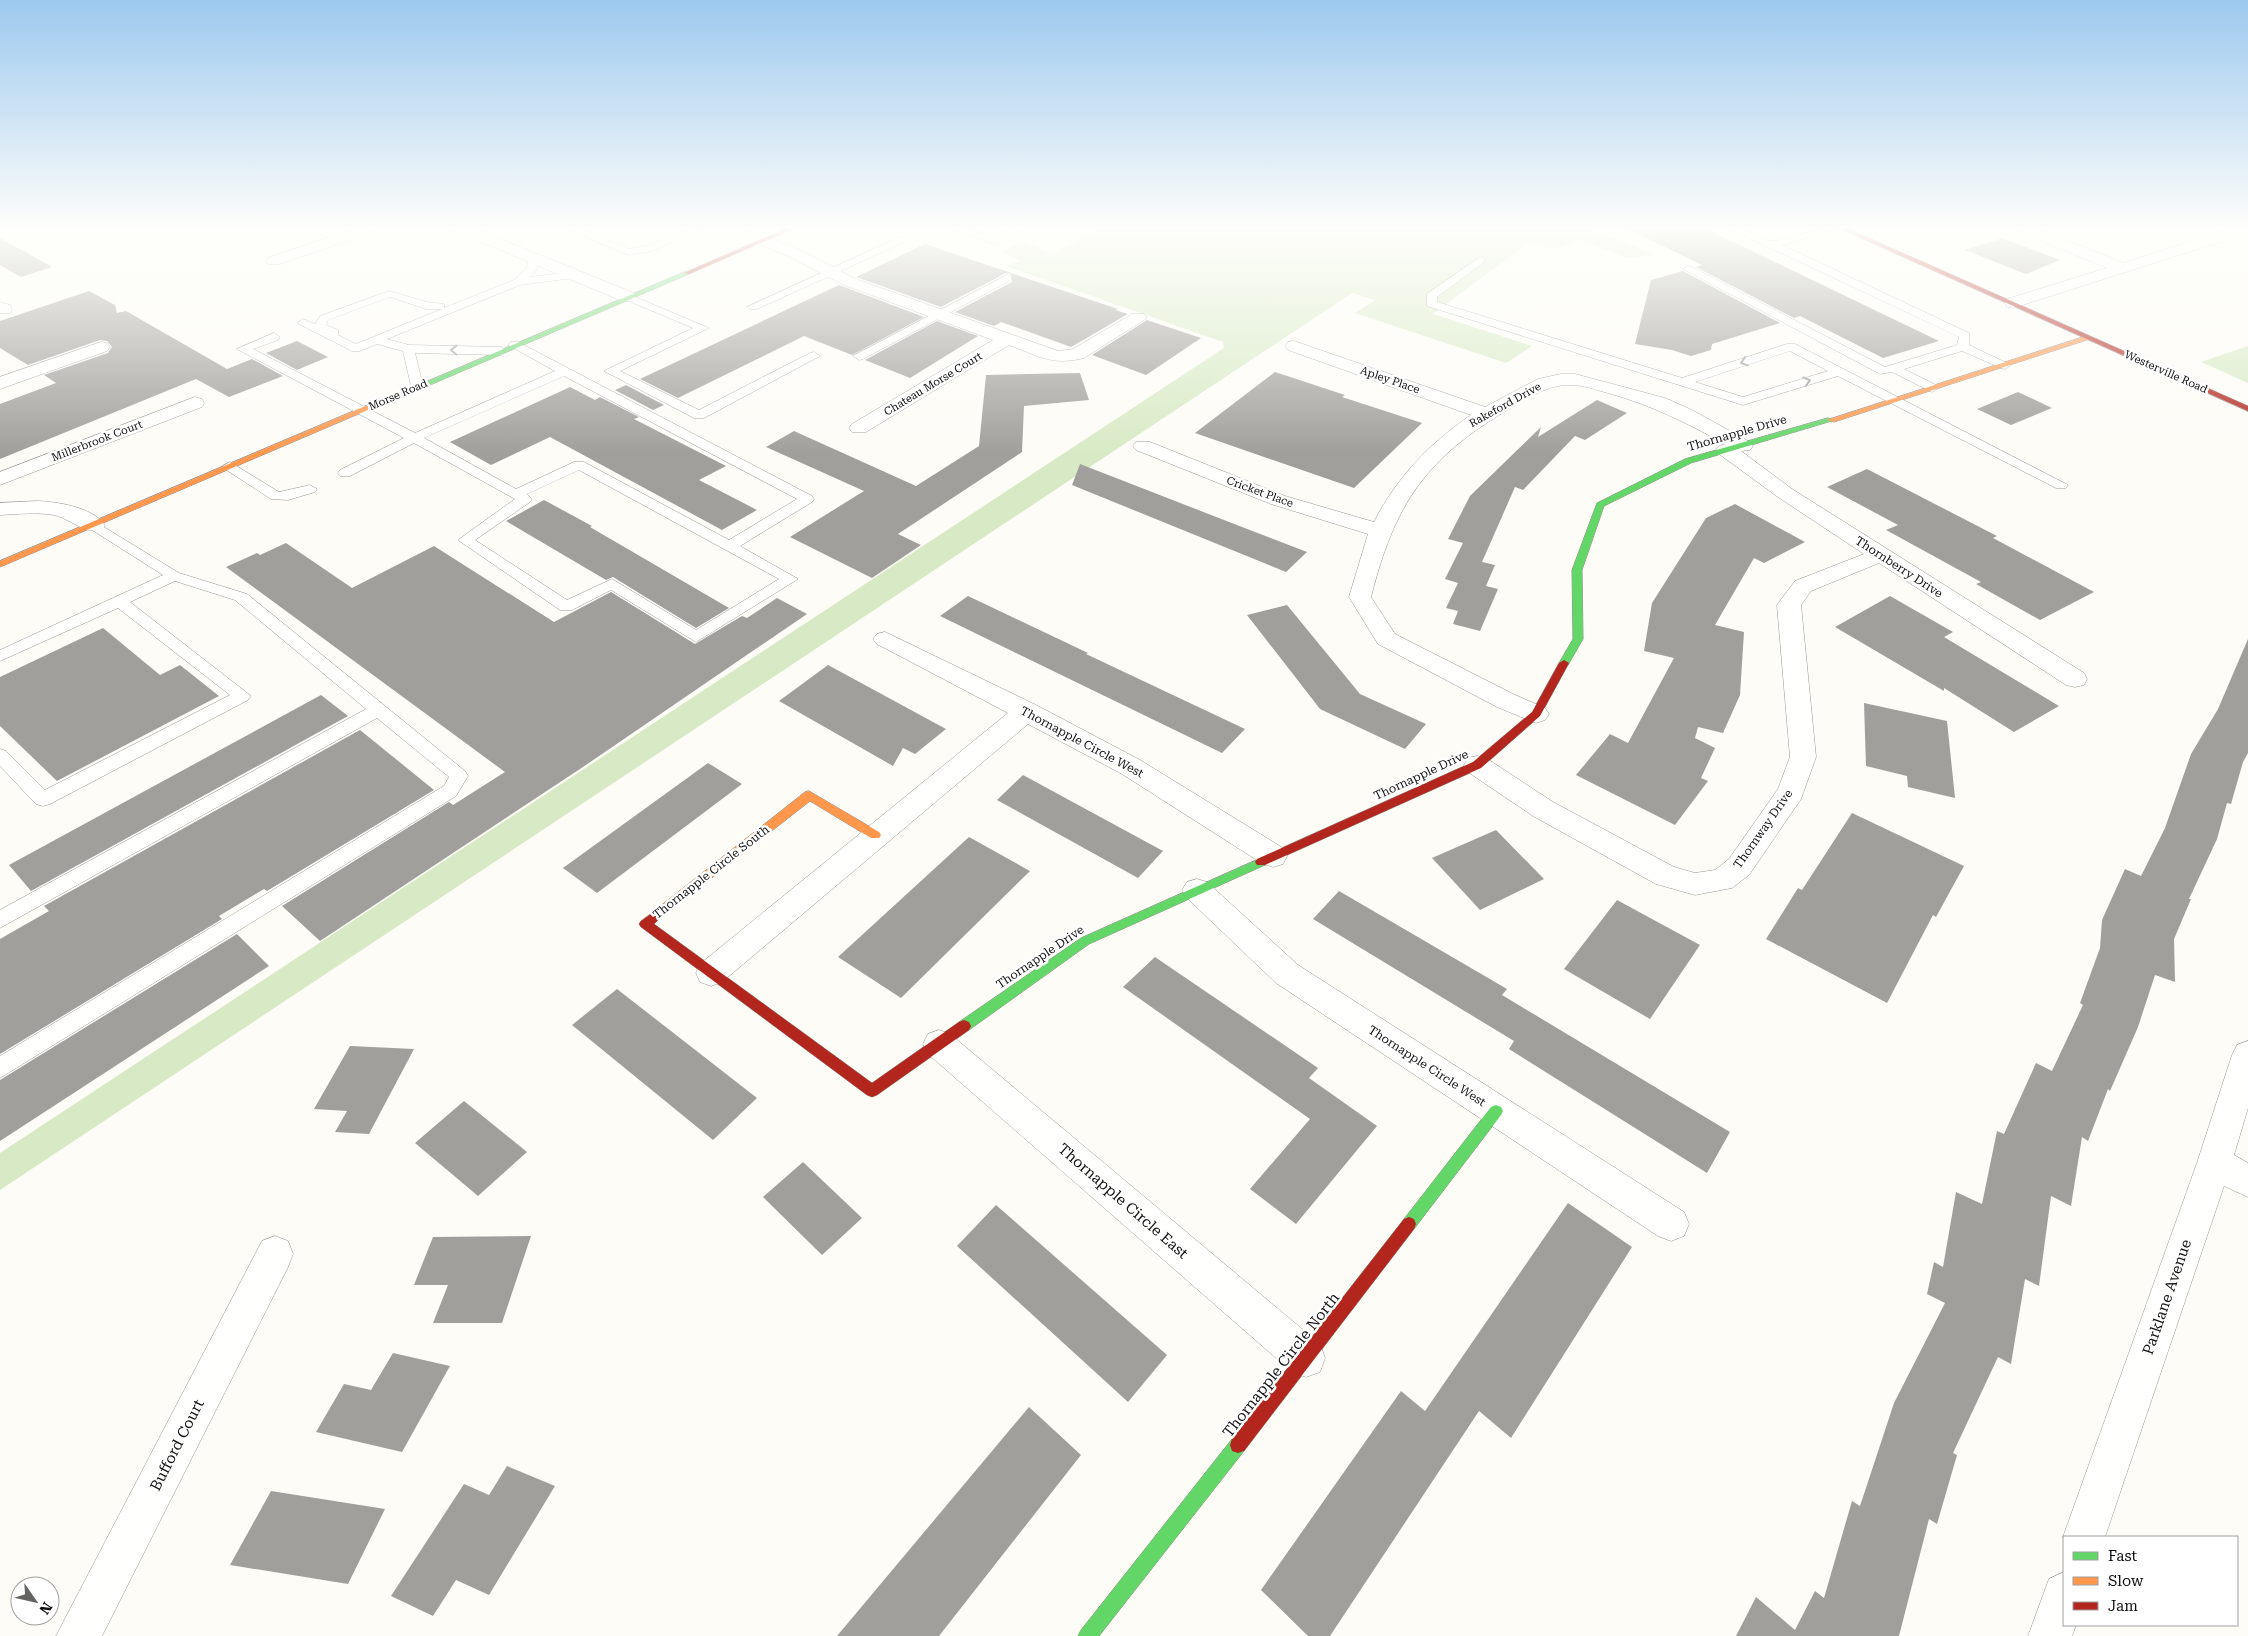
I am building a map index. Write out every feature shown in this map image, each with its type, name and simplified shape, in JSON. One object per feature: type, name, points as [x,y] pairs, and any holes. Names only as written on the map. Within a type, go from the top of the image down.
[{"type":"street","name":"Morse Road","points":[[0,564],[615,302]]},
{"type":"street","points":[[906,302],[1057,357],[1068,357],[1078,354],[1138,318]]},
{"type":"street","name":"Westerville Road","points":[[2013,303],[2248,409]]},
{"type":"street","name":"Thornapple Drive","points":[[710,973],[872,1091],[1085,941],[1477,765],[1536,714],[1578,639],[1577,570],[1600,505],[1688,461],[1932,388],[2089,338]]},
{"type":"street","name":"Chateau Morse Court","points":[[859,428],[1007,339]]},
{"type":"street","name":"Apley Place","points":[[1294,346],[1486,414]]},
{"type":"street","points":[[0,383],[101,347]]},
{"type":"street","name":"Rakeford Drive","points":[[1536,714],[1506,701],[1386,638],[1360,597],[1368,559],[1393,503],[1427,457],[1469,424],[1537,386],[1551,381],[1584,381],[1665,405],[1735,448]]},
{"type":"street","name":"Millerbrook Court","points":[[0,479],[195,403]]},
{"type":"street","name":"Cricket Place","points":[[1142,446],[1278,500],[1381,531]]},
{"type":"street","name":"Thornberry Drive","points":[[1735,448],[1785,493],[2075,679]]},
{"type":"street","points":[[0,509],[58,508],[78,515],[94,524]]},
{"type":"street","name":"Thornway Drive","points":[[1477,765],[1543,809],[1666,876],[1696,884],[1722,880],[1739,867],[1791,792],[1804,757],[1789,605],[1803,586],[1880,555]]},
{"type":"street","name":"Thornapple Circle West","points":[[885,638],[1132,767],[1273,856]]},
{"type":"street","points":[[710,973],[1027,711]]},
{"type":"street","name":"Thornapple Circle South","points":[[710,973],[645,924],[809,795],[875,835]]},
{"type":"street","name":"Thornapple Circle West","points":[[1196,890],[1288,974],[1671,1224]]},
{"type":"street","name":"Thornapple Circle East","points":[[939,1044],[1306,1358]]},
{"type":"street","name":"Parklane Avenue","points":[[2084,1536],[2214,1162],[2248,1055]]},
{"type":"street","name":"Thornapple Circle North","points":[[1087,1636],[1306,1358],[1496,1111]]},
{"type":"street","points":[[2214,1162],[2248,1181]]},
{"type":"street","name":"Bufford Court","points":[[78,1636],[275,1254]]},
{"type":"street","points":[[2050,1636],[2063,1597]]},
{"type":"lane","points":[[355,302],[303,323],[354,347],[376,340],[460,302]]},
{"type":"lane","points":[[354,347],[350,341],[321,327],[320,322],[333,314],[366,302]]},
{"type":"lane","points":[[416,302],[427,307],[444,308]]},
{"type":"lane","points":[[432,302],[444,308]]},
{"type":"lane","points":[[641,302],[703,328],[610,371],[699,415],[814,356]]},
{"type":"lane","points":[[753,307],[763,302]]},
{"type":"lane","points":[[859,356],[960,302]]},
{"type":"lane","points":[[1431,302],[1431,304],[1743,401],[1838,372]]},
{"type":"lane","points":[[1752,302],[1884,371],[1963,347],[2005,365]]},
{"type":"lane","points":[[1894,302],[1965,336],[1963,347]]},
{"type":"lane","points":[[274,337],[243,349],[363,410],[525,499],[465,540],[566,607],[612,584],[696,637],[790,579],[579,465],[516,494]]},
{"type":"lane","points":[[376,340],[408,349],[507,348],[564,372],[807,499],[729,546]]},
{"type":"lane","points":[[1683,382],[1790,347],[1896,399],[2061,485]]},
{"type":"lane","points":[[408,349],[417,386]]},
{"type":"lane","points":[[1893,368],[1932,388]]},
{"type":"lane","points":[[346,473],[414,438],[564,372]]},
{"type":"lane","points":[[230,466],[276,496],[288,496],[310,489]]},
{"type":"lane","points":[[0,1068],[450,791],[459,776],[241,597],[174,576],[94,524]]},
{"type":"lane","points":[[0,656],[174,576]]},
{"type":"lane","points":[[0,755],[43,799],[242,696],[119,601]]},
{"type":"lane","points":[[0,920],[378,710]]},
{"type":"green space","points":[[1110,302],[1338,302],[0,1190],[0,1153],[1224,348],[1223,342]]},
{"type":"green space","points":[[1371,302],[1449,302],[1433,314],[1532,346],[1506,363],[1355,313]]},
{"type":"green space","points":[[2248,346],[2248,383],[2201,362]]},
{"type":"building","points":[[55,302],[110,302],[115,305],[117,313],[126,311],[227,369],[252,359],[283,376],[229,397],[196,379],[0,459],[0,404],[56,383],[44,375],[108,353],[112,347],[107,341],[100,340],[28,365],[0,348],[0,321]]},
{"type":"building","points":[[802,302],[885,302],[924,317],[852,355],[804,336],[678,398],[640,379]]},
{"type":"building","points":[[928,302],[950,302],[941,307]]},
{"type":"building","points":[[973,302],[1098,302],[1128,314],[1071,347],[1001,322],[994,326],[955,312]]},
{"type":"building","points":[[1645,302],[1741,302],[1780,323],[1712,344],[1711,350],[1691,356],[1672,350],[1635,344]]},
{"type":"building","points":[[1764,302],[1859,302],[1939,341],[1883,358],[1800,316],[1794,318]]},
{"type":"building","points":[[1147,320],[1201,338],[1146,375],[1092,355]]},
{"type":"building","points":[[937,321],[978,336],[910,378],[865,360]]},
{"type":"building","points":[[297,341],[328,357],[297,370],[266,353]]},
{"type":"building","points":[[1275,372],[1345,395],[1342,397],[1422,423],[1354,488],[1195,433]]},
{"type":"building","points":[[1080,373],[1089,400],[1024,406],[1022,452],[898,534],[921,545],[872,578],[790,537],[864,491],[766,447],[794,431],[916,486],[979,446],[986,375]]},
{"type":"building","points":[[626,385],[664,405],[653,410],[615,390]]},
{"type":"building","points":[[570,387],[595,400],[600,397],[639,417],[634,419],[726,466],[699,480],[757,510],[722,530],[550,437],[491,465],[450,442]]},
{"type":"building","points":[[2018,392],[2052,408],[2011,425],[1977,409]]},
{"type":"building","points":[[1597,400],[1627,413],[1585,440],[1575,436],[1523,490],[1515,487],[1482,562],[1495,565],[1486,586],[1498,589],[1480,631],[1453,624],[1458,611],[1446,608],[1458,583],[1445,579],[1463,543],[1448,539],[1470,496],[1541,427],[1538,437]]},
{"type":"building","points":[[1080,464],[1307,552],[1286,572],[1072,485]]},
{"type":"building","points":[[1867,469],[1997,536],[1993,538],[2094,592],[2040,620],[1976,584],[1981,582],[1886,530],[1898,525],[1827,487]]},
{"type":"building","points":[[544,500],[592,526],[590,527],[729,608],[696,628],[613,577],[606,580],[506,521]]},
{"type":"building","points":[[1735,504],[1805,542],[1764,563],[1754,558],[1715,625],[1744,632],[1740,695],[1723,733],[1698,727],[1695,738],[1715,748],[1701,778],[1708,781],[1675,825],[1576,775],[1610,734],[1628,743],[1674,658],[1644,651],[1652,603],[1706,518]]},
{"type":"building","points":[[286,543],[352,588],[434,546],[554,622],[611,592],[695,644],[742,616],[747,618],[777,598],[807,614],[583,767],[320,941],[282,906],[449,802],[453,805],[505,772],[226,567]]},
{"type":"building","points":[[968,596],[1245,729],[1222,753],[940,616]]},
{"type":"building","points":[[1890,596],[1953,632],[1944,637],[2059,706],[2014,732],[1944,688],[1944,691],[1835,627]]},
{"type":"building","points":[[1287,605],[1360,694],[1426,724],[1405,749],[1320,709],[1247,615]]},
{"type":"building","points":[[103,628],[160,675],[180,665],[219,696],[57,781],[0,726],[0,677]]},
{"type":"building","points":[[2248,639],[2248,753],[2243,762],[2231,804],[2227,803],[2217,839],[2189,899],[2191,899],[2174,939],[2175,982],[2155,975],[2138,1027],[2110,1091],[2108,1089],[2088,1141],[2082,1137],[2071,1206],[2051,1196],[2039,1286],[2025,1279],[2011,1364],[1998,1357],[1953,1453],[1957,1455],[1937,1524],[1929,1519],[1899,1636],[1736,1636],[1756,1597],[1795,1630],[1815,1591],[1824,1598],[1852,1501],[1860,1506],[1894,1403],[1945,1303],[1927,1294],[1934,1262],[1943,1267],[1956,1192],[1982,1204],[1997,1131],[2004,1134],[2036,1063],[2052,1071],[2083,1005],[2080,1003],[2100,948],[2102,920],[2125,869],[2141,876],[2165,828],[2191,754],[2218,709]]},
{"type":"building","points":[[828,665],[946,729],[915,754],[903,748],[893,766],[779,701]]},
{"type":"building","points":[[321,695],[348,716],[31,891],[9,865]]},
{"type":"building","points":[[1864,703],[1947,721],[1955,798],[1908,787],[1907,776],[1866,766]]},
{"type":"building","points":[[360,730],[434,790],[267,891],[264,889],[219,916],[222,919],[0,1054],[0,939],[49,911],[44,906]]},
{"type":"building","points":[[708,763],[742,784],[597,893],[563,868]]},
{"type":"building","points":[[1023,775],[1163,851],[1138,878],[997,800]]},
{"type":"building","points":[[1852,813],[1964,866],[1936,917],[1933,915],[1887,1003],[1766,939],[1798,888],[1802,890]]},
{"type":"building","points":[[1496,830],[1544,879],[1480,910],[1432,858]]},
{"type":"building","points":[[969,837],[1030,871],[901,998],[838,957]]},
{"type":"building","points":[[1339,891],[1507,989],[1502,995],[1730,1132],[1707,1173],[1509,1049],[1514,1041],[1313,919]]},
{"type":"building","points":[[1617,900],[1700,945],[1650,1019],[1564,969]]},
{"type":"building","points":[[237,934],[269,966],[0,1141],[0,1080]]},
{"type":"building","points":[[1155,957],[1318,1068],[1309,1078],[1377,1126],[1296,1224],[1250,1189],[1310,1119],[1123,987]]},
{"type":"building","points":[[617,989],[757,1098],[713,1140],[572,1025]]},
{"type":"building","points":[[350,1046],[414,1049],[369,1134],[335,1132],[347,1111],[314,1109]]},
{"type":"building","points":[[464,1101],[527,1152],[478,1196],[415,1143]]},
{"type":"building","points":[[803,1162],[862,1218],[822,1255],[763,1197]]},
{"type":"building","points":[[1568,1203],[1632,1247],[1511,1438],[1479,1411],[1330,1636],[1308,1636],[1261,1590],[1401,1391],[1425,1411]]},
{"type":"building","points":[[996,1205],[1167,1355],[1128,1402],[957,1246]]},
{"type":"building","points":[[531,1236],[502,1323],[433,1323],[448,1285],[414,1285],[433,1237]]},
{"type":"building","points":[[393,1353],[450,1366],[402,1452],[316,1432],[344,1384],[371,1390]]},
{"type":"building","points":[[1029,1407],[1081,1455],[939,1636],[837,1636]]},
{"type":"building","points":[[507,1466],[555,1486],[489,1595],[456,1580],[433,1616],[391,1596],[464,1484],[489,1495]]},
{"type":"building","points":[[271,1491],[385,1509],[348,1584],[230,1565]]},
{"type":"traffic: fast","points":[[385,401],[618,302]]},
{"type":"traffic: fast","points":[[1564,663],[1578,639],[1577,570],[1600,505],[1688,461],[1831,420]]},
{"type":"traffic: fast","points":[[964,1026],[1085,941],[1261,862]]},
{"type":"traffic: fast","points":[[1409,1224],[1496,1111]]},
{"type":"traffic: fast","points":[[1087,1636],[1238,1445]]},
{"type":"traffic: slow","points":[[1831,420],[2089,338]]},
{"type":"traffic: slow","points":[[0,564],[385,401]]},
{"type":"traffic: slow","points":[[658,914],[809,795],[875,835]]},
{"type":"traffic: jam","points":[[2008,302],[2248,409]]},
{"type":"traffic: jam","points":[[1261,862],[1477,765],[1536,714],[1564,663]]},
{"type":"traffic: jam","points":[[658,914],[645,924],[872,1091],[964,1026]]},
{"type":"traffic: jam","points":[[1238,1445],[1409,1224]]}]
